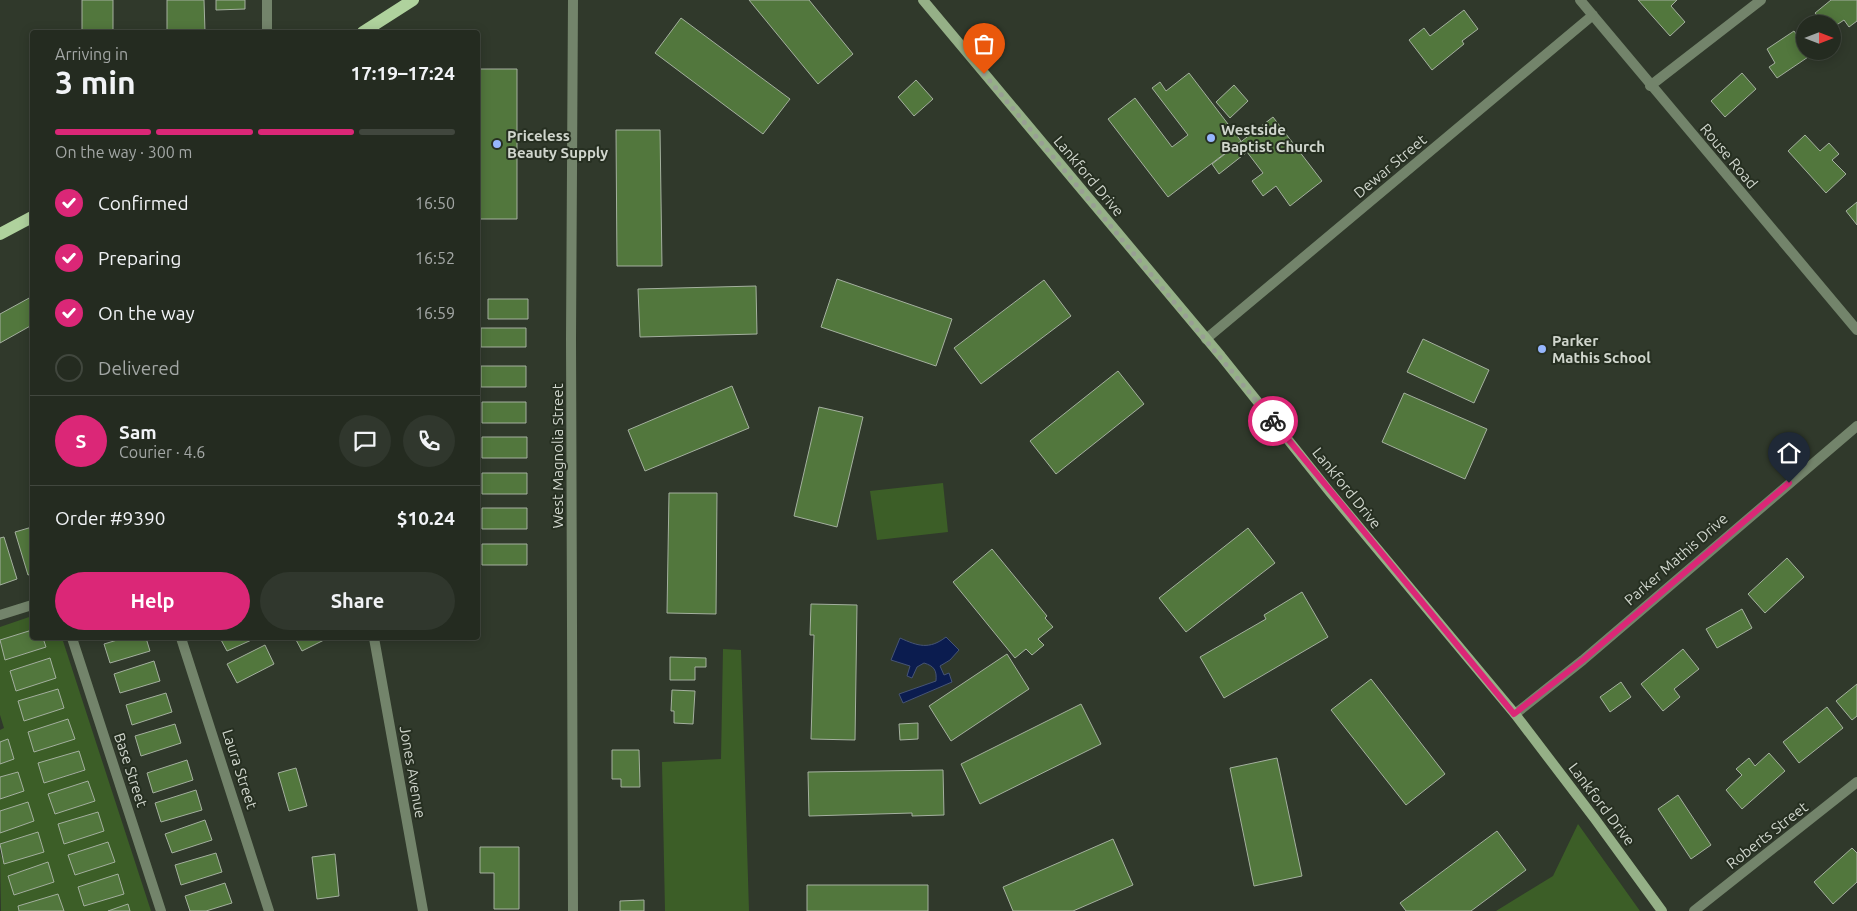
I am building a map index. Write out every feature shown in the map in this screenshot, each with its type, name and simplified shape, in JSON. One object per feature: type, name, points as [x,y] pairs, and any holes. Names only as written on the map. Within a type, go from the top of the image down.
[{"type":"main road","points":[[366,30],[413,0]]},
{"type":"main road","name":"Lankford Drive","points":[[923,0],[1206,339],[1514,714],[1595,819],[1662,911]]},
{"type":"main road","points":[[0,234],[30,218]]},
{"type":"street","points":[[267,0],[267,30]]},
{"type":"street","name":"West Magnolia Street","points":[[573,0],[571,348],[573,911]]},
{"type":"street","name":"Rouse Road","points":[[1580,0],[1650,86],[1857,330]]},
{"type":"street","points":[[1650,86],[1761,0]]},
{"type":"street","name":"Dewar Street","points":[[1206,339],[1593,15]]},
{"type":"street","name":"Parker Mathis Drive","points":[[1514,714],[1583,660],[1857,426]]},
{"type":"street","points":[[0,615],[30,606]]},
{"type":"street","name":"Base Street","points":[[73,640],[161,911]]},
{"type":"street","name":"Laura Street","points":[[181,640],[269,911]]},
{"type":"street","name":"Jones Avenue","points":[[374,640],[423,911]]},
{"type":"street","name":"Roberts Street","points":[[1694,911],[1857,782]]},
{"type":"green space","points":[[943,483],[948,532],[877,540],[870,491]]},
{"type":"green space","points":[[30,617],[30,631],[0,640],[0,627]]},
{"type":"green space","points":[[44,640],[63,640],[151,911],[130,911],[128,904],[108,911],[64,911],[58,894],[18,906],[19,911],[1,911],[0,852],[4,864],[44,851],[38,832],[0,844],[0,833],[34,821],[28,802],[0,811],[0,799],[24,791],[18,772],[0,777],[0,764],[14,759],[8,740],[0,742],[0,730],[4,728],[0,715],[0,642],[6,660],[46,647]],"holes":[[[49,658],[16,691],[10,671]],[[58,689],[64,708],[24,720],[18,701]],[[68,719],[74,738],[35,752],[28,732]],[[78,751],[84,771],[44,783],[38,764]],[[88,781],[95,801],[55,814],[48,794]],[[98,812],[104,831],[64,844],[58,824]],[[108,842],[114,862],[75,875],[68,855]],[[48,862],[54,882],[15,895],[8,876]],[[119,875],[124,894],[84,906],[78,887]]]},
{"type":"green space","points":[[723,649],[741,650],[749,911],[665,911],[662,762],[721,759]]},
{"type":"green space","points":[[1578,824],[1640,911],[1496,911],[1553,876]]},
{"type":"water","points":[[946,637],[959,650],[950,660],[940,666],[944,675],[949,673],[952,682],[903,703],[899,694],[936,681],[936,677],[934,669],[924,663],[917,667],[912,678],[907,676],[910,666],[891,660],[900,638],[918,645],[929,645]]},
{"type":"building","points":[[82,0],[113,0],[113,30],[82,30]]},
{"type":"building","points":[[167,0],[204,0],[205,30],[167,30]]},
{"type":"building","points":[[216,0],[245,0],[245,9],[216,10]]},
{"type":"building","points":[[749,0],[809,0],[853,54],[818,84]]},
{"type":"building","points":[[1638,0],[1677,0],[1671,6],[1685,22],[1670,36]]},
{"type":"building","points":[[1831,0],[1857,0],[1857,21],[1849,27],[1844,20],[1841,22],[1841,15],[1817,15],[1815,13]]},
{"type":"building","points":[[1464,10],[1478,29],[1462,41],[1464,44],[1432,70],[1409,40],[1424,28],[1430,36]]},
{"type":"building","points":[[681,18],[790,99],[763,134],[655,53]]},
{"type":"building","points":[[1794,31],[1796,34],[1796,60],[1804,60],[1777,78],[1769,67],[1775,63],[1767,49]]},
{"type":"building","name":"Priceless Beauty Supply","points":[[480,69],[517,69],[517,219],[480,219]]},
{"type":"building","name":"Westside Baptist Church","points":[[1189,73],[1241,141],[1168,197],[1108,119],[1135,98],[1172,147],[1188,135],[1152,88],[1160,82],[1166,91]]},
{"type":"building","points":[[1742,73],[1756,89],[1725,117],[1711,101]]},
{"type":"building","points":[[916,80],[933,99],[914,116],[898,97]]},
{"type":"building","points":[[1234,85],[1248,101],[1230,118],[1216,102]]},
{"type":"building","points":[[1273,117],[1322,181],[1290,206],[1276,186],[1263,196],[1252,181],[1263,173],[1247,152],[1219,174],[1212,164]]},
{"type":"building","points":[[616,130],[660,130],[662,266],[617,266]]},
{"type":"building","points":[[1805,135],[1820,151],[1829,143],[1839,154],[1832,160],[1846,174],[1826,193],[1788,151]]},
{"type":"building","points":[[1857,202],[1857,225],[1846,211]]},
{"type":"building","points":[[837,279],[952,319],[936,366],[821,327]]},
{"type":"building","points":[[1044,280],[1071,316],[981,384],[954,348]]},
{"type":"building","points":[[756,286],[757,334],[640,337],[638,289]]},
{"type":"building","points":[[30,298],[30,326],[0,343],[0,314]]},
{"type":"building","points":[[488,299],[528,299],[528,319],[488,319]]},
{"type":"building","points":[[481,328],[526,328],[526,347],[481,347]]},
{"type":"building","points":[[1423,339],[1489,370],[1474,403],[1407,372]]},
{"type":"building","points":[[481,366],[526,366],[526,387],[481,387]]},
{"type":"building","points":[[1118,371],[1144,404],[1056,474],[1030,441]]},
{"type":"building","points":[[732,386],[749,428],[645,471],[628,430]]},
{"type":"building","points":[[1404,393],[1487,429],[1465,479],[1382,442]]},
{"type":"building","points":[[482,402],[526,402],[526,423],[482,423]]},
{"type":"building","points":[[819,407],[863,417],[837,527],[794,516]]},
{"type":"building","points":[[482,437],[527,437],[527,458],[482,458]]},
{"type":"building","points":[[482,473],[527,473],[527,494],[482,494]]},
{"type":"building","points":[[669,493],[717,493],[716,614],[667,613]]},
{"type":"building","points":[[482,508],[527,508],[527,529],[482,529]]},
{"type":"building","points":[[30,528],[30,574],[28,575],[15,532]]},
{"type":"building","points":[[1248,528],[1275,563],[1186,632],[1159,598]]},
{"type":"building","points":[[4,537],[17,579],[0,585],[0,538]]},
{"type":"building","points":[[482,544],[527,544],[527,565],[482,565]]},
{"type":"building","points":[[992,549],[1047,616],[1045,618],[1053,627],[1038,639],[1044,645],[1032,655],[1026,649],[1015,658],[953,582]]},
{"type":"building","points":[[1787,558],[1804,577],[1765,613],[1748,594]]},
{"type":"building","points":[[1302,592],[1328,637],[1224,698],[1200,657],[1266,619],[1264,615]]},
{"type":"building","points":[[811,604],[857,605],[855,740],[811,739],[814,635],[810,635]]},
{"type":"building","points":[[1742,609],[1752,628],[1717,648],[1706,629]]},
{"type":"building","points":[[30,631],[30,640],[44,640],[46,647],[5,660],[0,640]]},
{"type":"building","points":[[117,640],[147,640],[150,651],[110,663],[104,644]]},
{"type":"building","points":[[221,640],[252,640],[227,651]]},
{"type":"building","points":[[296,640],[324,640],[302,651]]},
{"type":"building","points":[[265,645],[274,664],[237,683],[227,664]]},
{"type":"building","points":[[1683,649],[1699,669],[1674,689],[1680,697],[1663,711],[1641,684]]},
{"type":"building","points":[[1007,654],[1029,689],[951,741],[929,706]]},
{"type":"building","points":[[670,657],[706,658],[706,667],[695,667],[695,680],[670,680]]},
{"type":"building","points":[[50,658],[56,678],[16,691],[10,671]]},
{"type":"building","points":[[154,661],[160,681],[120,693],[114,674]]},
{"type":"building","points":[[1371,679],[1445,774],[1406,805],[1331,710]]},
{"type":"building","points":[[1621,682],[1631,697],[1610,712],[1600,697]]},
{"type":"building","points":[[1857,684],[1857,716],[1852,720],[1836,701]]},
{"type":"building","points":[[58,689],[64,708],[24,721],[18,701]]},
{"type":"building","points":[[672,690],[695,691],[693,724],[674,723],[674,711],[671,711]]},
{"type":"building","points":[[166,693],[172,712],[132,725],[126,705]]},
{"type":"building","points":[[1081,704],[1101,744],[980,804],[961,764]]},
{"type":"building","points":[[1827,707],[1843,728],[1799,763],[1783,742]]},
{"type":"building","points":[[68,719],[75,739],[34,752],[28,732]]},
{"type":"building","points":[[918,723],[918,739],[900,740],[899,724]]},
{"type":"building","points":[[175,724],[181,743],[141,756],[135,736]]},
{"type":"building","points":[[8,739],[14,759],[0,764],[0,742]]},
{"type":"building","points":[[612,750],[639,750],[640,787],[621,787],[621,779],[612,779]]},
{"type":"building","points":[[79,751],[85,770],[44,783],[38,763]]},
{"type":"building","points":[[1769,753],[1785,771],[1742,809],[1726,790],[1742,775],[1736,769],[1749,758],[1755,766]]},
{"type":"building","points":[[1277,758],[1302,876],[1254,886],[1230,768]]},
{"type":"building","points":[[187,760],[193,780],[153,793],[147,773]]},
{"type":"building","points":[[296,768],[307,806],[289,811],[278,773]]},
{"type":"building","points":[[943,770],[944,815],[912,816],[912,813],[809,816],[808,772]]},
{"type":"building","points":[[18,772],[24,791],[0,799],[0,777]]},
{"type":"building","points":[[88,781],[95,801],[55,814],[48,794]]},
{"type":"building","points":[[196,790],[202,810],[161,822],[155,803]]},
{"type":"building","points":[[1678,795],[1711,845],[1691,859],[1658,809]]},
{"type":"building","points":[[28,802],[34,821],[0,833],[0,811]]},
{"type":"building","points":[[98,812],[104,831],[64,844],[58,824]]},
{"type":"building","points":[[205,820],[212,840],[172,853],[165,834]]},
{"type":"building","points":[[1497,831],[1526,870],[1471,911],[1406,911],[1400,903]]},
{"type":"building","points":[[38,832],[44,852],[4,864],[0,844]]},
{"type":"building","points":[[1113,839],[1133,885],[1073,911],[1013,911],[1003,887]]},
{"type":"building","points":[[108,842],[115,862],[75,875],[68,855]]},
{"type":"building","points":[[480,847],[519,847],[519,909],[494,909],[494,873],[480,873]]},
{"type":"building","points":[[1852,848],[1857,853],[1857,882],[1833,904],[1814,882]]},
{"type":"building","points":[[216,853],[222,872],[181,885],[175,865]]},
{"type":"building","points":[[335,854],[339,896],[317,899],[312,857]]},
{"type":"building","points":[[48,862],[54,882],[14,895],[8,876]]},
{"type":"building","points":[[118,874],[124,894],[84,906],[78,887]]},
{"type":"building","points":[[225,883],[232,903],[206,911],[190,911],[185,896]]},
{"type":"building","points":[[807,885],[928,885],[928,911],[807,911]]},
{"type":"building","points":[[58,894],[64,911],[19,911],[18,906]]},
{"type":"building","points":[[644,900],[644,911],[620,911],[620,901]]},
{"type":"building","points":[[128,904],[130,911],[108,911]]},
{"type":"way so far","points":[[984,74],[1221,356],[1273,421]]},
{"type":"place","name":"Westside Baptist Church","points":[[1211,138]]},
{"type":"place","name":"Priceless Beauty Supply","points":[[497,144]]},
{"type":"place","name":"Parker Mathis School","points":[[1542,349]]},
{"type":"route","points":[[1273,421],[1514,714],[1583,660],[1789,483]]}]
